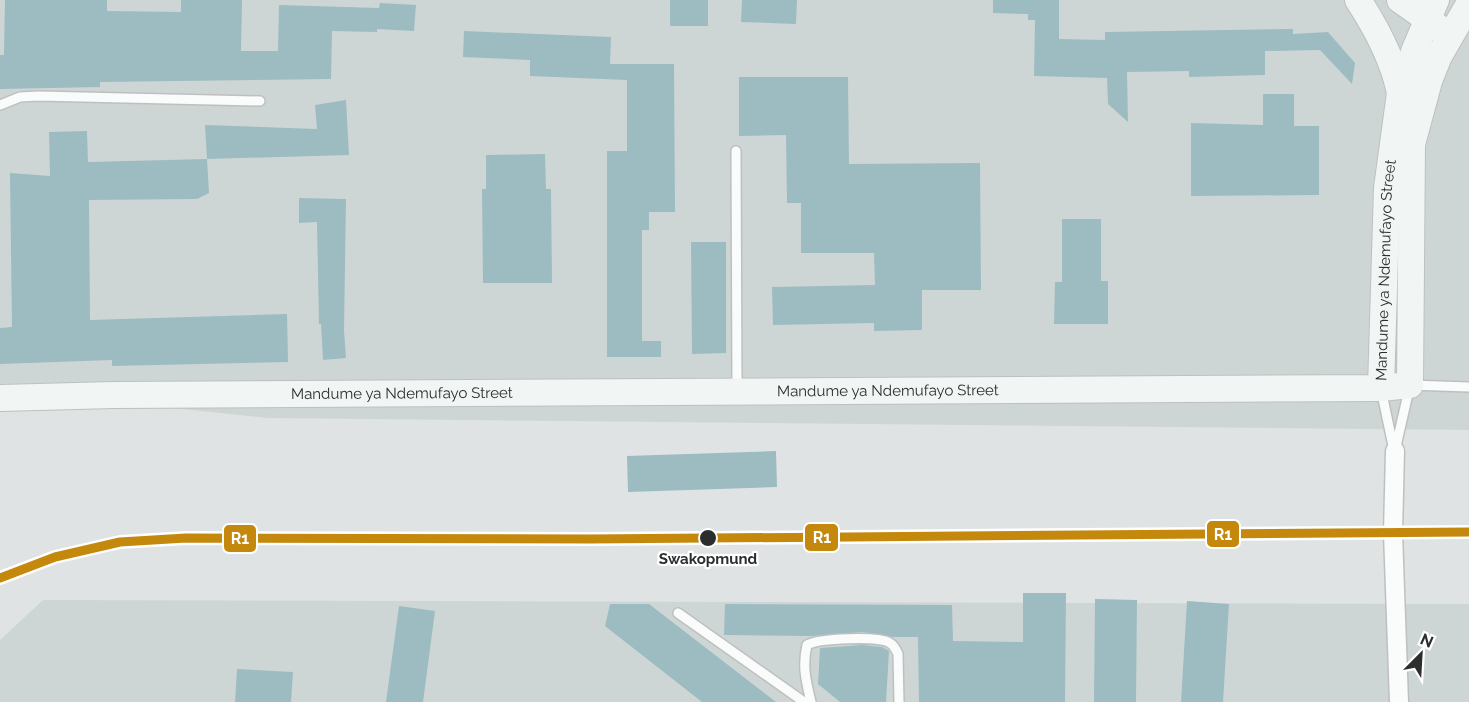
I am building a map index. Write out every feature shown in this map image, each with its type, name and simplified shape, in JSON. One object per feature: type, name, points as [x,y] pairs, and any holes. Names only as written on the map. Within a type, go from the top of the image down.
[{"type":"street","points":[[1358,0],[1387,51],[1395,70],[1400,93]]},
{"type":"street","points":[[1400,0],[1432,10],[1451,36]]},
{"type":"street","name":"Mandume ya Ndemufayo Street","points":[[1410,386],[1412,144],[1429,81],[1464,4]]},
{"type":"street","name":"Mandume ya Ndemufayo Street","points":[[0,398],[114,395],[1381,388],[1387,188],[1400,93],[1432,10]]},
{"type":"street","points":[[1381,388],[1410,386]]},
{"type":"street","points":[[1395,451],[1393,533],[1399,702]]},
{"type":"lane","points":[[0,105],[20,97],[38,96],[260,101]]},
{"type":"lane","points":[[736,151],[737,393]]},
{"type":"lane","points":[[1395,451],[1410,386],[1469,387]]},
{"type":"lane","points":[[1381,388],[1395,451]]},
{"type":"lane","points":[[678,613],[804,702]]},
{"type":"lane","points":[[811,702],[803,661],[807,645],[814,641],[842,639],[880,640],[896,647],[899,702]]},
{"type":"shaded area","points":[[0,0],[1469,0],[1469,430],[268,418],[0,390]]},
{"type":"shaded area","points":[[43,600],[1469,604],[1469,702],[0,702],[0,640]]},
{"type":"building","points":[[5,0],[107,0],[107,11],[181,12],[181,0],[242,0],[241,51],[278,51],[279,5],[379,8],[380,3],[416,5],[414,31],[377,29],[377,32],[332,31],[331,79],[100,82],[100,87],[0,89],[0,55],[4,55]]},
{"type":"building","points":[[670,0],[708,0],[708,26],[670,26]]},
{"type":"building","points":[[742,0],[797,0],[796,24],[741,22]]},
{"type":"building","points":[[993,0],[1059,0],[1059,39],[1105,40],[1105,32],[1293,29],[1293,34],[1328,32],[1355,63],[1352,84],[1320,50],[1265,51],[1265,75],[1189,77],[1189,71],[1127,72],[1128,122],[1108,104],[1107,78],[1034,76],[1035,20],[1028,20],[1028,14],[993,13]]},
{"type":"building","points":[[464,31],[611,37],[610,64],[674,64],[675,212],[649,212],[649,230],[642,230],[642,341],[661,341],[661,357],[607,357],[607,151],[627,151],[627,80],[530,76],[530,60],[463,57]]},
{"type":"building","points":[[739,77],[848,77],[849,164],[980,163],[981,290],[922,290],[922,330],[874,331],[874,323],[773,325],[772,287],[875,285],[874,253],[801,253],[801,203],[787,203],[786,135],[739,136]]},
{"type":"building","points":[[1263,94],[1294,94],[1294,126],[1319,126],[1319,195],[1191,196],[1191,123],[1263,125]]},
{"type":"building","points":[[346,100],[349,155],[207,159],[205,125],[317,129],[315,105]]},
{"type":"building","points":[[87,131],[88,162],[207,159],[209,193],[197,199],[89,200],[90,320],[287,314],[288,362],[112,366],[112,360],[0,364],[0,328],[12,327],[10,173],[50,176],[49,132]]},
{"type":"building","points":[[545,154],[546,189],[551,189],[552,283],[483,283],[482,189],[486,189],[486,155]]},
{"type":"building","points":[[299,198],[346,199],[344,331],[346,358],[323,360],[321,324],[319,324],[317,222],[299,223]]},
{"type":"building","points":[[1062,219],[1101,219],[1101,281],[1108,281],[1108,324],[1054,324],[1055,282],[1062,282]]},
{"type":"building","points":[[691,242],[726,242],[726,353],[692,354]]},
{"type":"building","points":[[776,451],[777,487],[628,492],[627,456]]},
{"type":"building","points":[[1023,593],[1066,593],[1065,702],[919,702],[918,637],[892,637],[862,632],[812,636],[724,635],[725,604],[952,605],[953,641],[1023,642]]},
{"type":"building","points":[[1095,599],[1137,600],[1136,702],[1094,702]]},
{"type":"building","points":[[1187,601],[1229,604],[1223,702],[1181,702]]},
{"type":"building","points":[[610,604],[649,604],[776,702],[702,702],[605,626]]},
{"type":"building","points":[[399,606],[435,611],[423,702],[386,702]]},
{"type":"building","points":[[862,645],[882,647],[889,651],[886,702],[840,702],[818,684],[820,648]]},
{"type":"building","points":[[237,669],[293,672],[291,702],[235,702]]},
{"type":"railway","points":[[0,578],[55,557],[120,542],[186,538],[591,539],[1100,534]]},
{"type":"transit line","name":"R1","points":[[0,578],[55,557],[120,542],[186,538],[591,539],[1469,532]]},
{"type":"place","name":"Swakopmund","points":[[708,538]]}]
